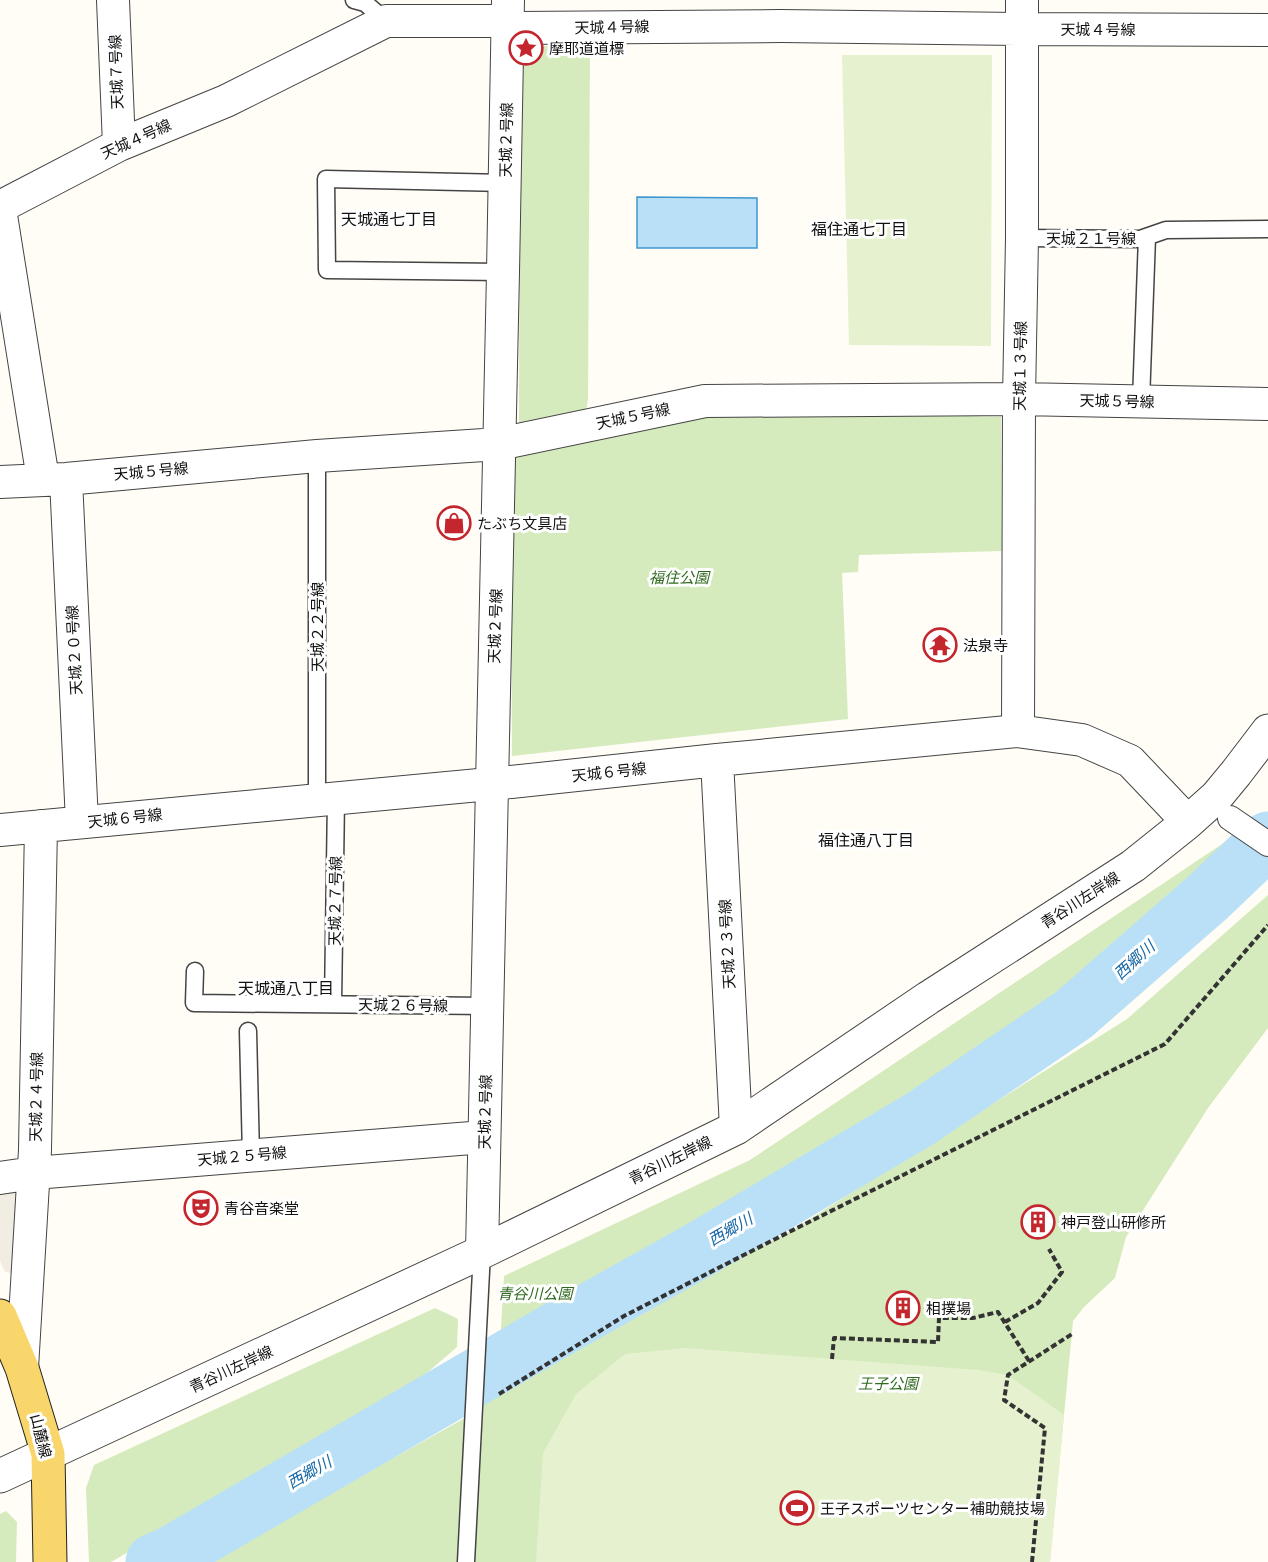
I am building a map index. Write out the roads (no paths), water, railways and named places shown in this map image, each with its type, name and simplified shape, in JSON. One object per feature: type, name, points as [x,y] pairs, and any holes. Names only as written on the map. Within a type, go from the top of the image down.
[{"type":"main road","name":"山麓線","points":[[0,1316],[22,1368],[48,1454],[50,1562]]},
{"type":"street","name":"天城７号線","points":[[113,0],[119,145]]},
{"type":"street","name":"天城４号線","points":[[0,208],[119,145],[226,101],[386,21],[495,21],[507,14],[1022,14],[1268,30]]},
{"type":"street","name":"天城２号線","points":[[482,1252],[507,14]]},
{"type":"street","name":"天城１３号線","points":[[1018,731],[1022,14]]},
{"type":"street","name":"天城２０号線","points":[[0,208],[54,479],[82,822]]},
{"type":"street","name":"天城５号線","points":[[0,482],[317,456],[499,444],[705,401],[1019,399],[1268,404]]},
{"type":"street","name":"青谷川左岸線","points":[[0,1476],[482,1252],[736,1128],[928,998],[1133,866],[1217,796],[1268,730]]},
{"type":"street","name":"天城６号線","points":[[0,830],[1018,731],[1082,740],[1130,761],[1188,822]]},
{"type":"street","name":"天城２３号線","points":[[717,760],[736,1128]]},
{"type":"street","points":[[1236,822],[1268,844]]},
{"type":"street","name":"天城２４号線","points":[[22,1368],[34,1173],[41,826]]},
{"type":"street","name":"天城２５号線","points":[[0,1178],[34,1173],[484,1137]]},
{"type":"lane","points":[[354,0],[364,3],[386,21]]},
{"type":"lane","points":[[503,272],[327,270],[326,179],[505,183]]},
{"type":"lane","name":"天城２１号線","points":[[1022,238],[1140,239],[1166,230],[1268,229]]},
{"type":"lane","points":[[1141,401],[1147,237]]},
{"type":"lane","name":"天城２２号線","points":[[317,456],[327,799]]},
{"type":"lane","name":"天城２７号線","points":[[327,799],[333,1004]]},
{"type":"lane","name":"天城２６号線","points":[[195,971],[194,1002],[487,1006]]},
{"type":"lane","points":[[248,1031],[251,1156]]},
{"type":"lane","points":[[466,1562],[482,1252]]},
{"type":"water","points":[[637,197],[757,198],[757,248],[637,248]]},
{"type":"waterway","name":"西郷川","points":[[154,1562],[172,1554],[704,1247],[920,1119],[1073,1015],[1207,898],[1268,840]]},
{"type":"place","name":"摩耶道道標","points":[[526,48]]},
{"type":"place","name":"たぶち文具店","points":[[454,523]]},
{"type":"place","name":"法泉寺","points":[[940,645]]},
{"type":"place","name":"青谷音楽堂","points":[[201,1208]]},
{"type":"place","name":"神戸登山研修所","points":[[1038,1222]]},
{"type":"place","name":"相撲場","points":[[903,1308]]},
{"type":"place","name":"王子スポーツセンター補助競技場","points":[[797,1508]]},
{"type":"district","name":"天城通七丁目","points":[[389,219]]},
{"type":"district","name":"福住通七丁目","points":[[859,229]]},
{"type":"district","name":"福住通八丁目","points":[[866,840]]},
{"type":"district","name":"天城通八丁目","points":[[286,988]]},
{"type":"park label","name":"福住公園","points":[[679,577]]},
{"type":"park label","name":"青谷川公園","points":[[535,1293]]},
{"type":"park label","name":"王子公園","points":[[888,1383]]}]
